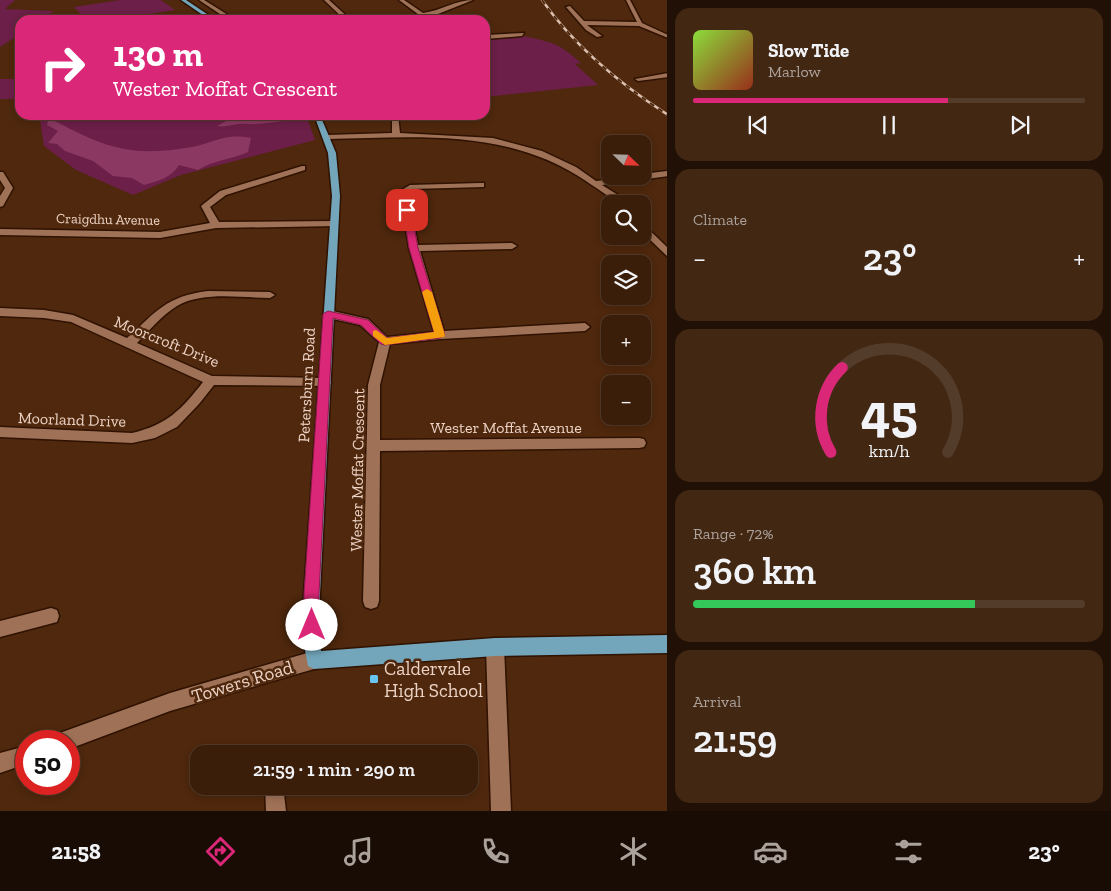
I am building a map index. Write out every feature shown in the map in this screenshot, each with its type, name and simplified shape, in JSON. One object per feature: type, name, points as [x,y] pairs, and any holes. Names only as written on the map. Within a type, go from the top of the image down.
[{"type":"main road","points":[[183,0],[206,15]]},
{"type":"main road","name":"Petersburn Road","points":[[314,660],[311,640],[312,594],[335,224],[335,169],[327,137],[319,120]]},
{"type":"main road","name":"Towers Road","points":[[314,660],[495,647],[667,644]]},
{"type":"street","points":[[201,0],[225,15]]},
{"type":"street","points":[[326,0],[342,15]]},
{"type":"street","points":[[401,0],[422,15],[436,13],[472,0]]},
{"type":"street","points":[[628,0],[640,24]]},
{"type":"street","points":[[568,7],[588,29],[599,36]]},
{"type":"street","points":[[583,23],[640,24],[667,37]]},
{"type":"street","points":[[490,37],[522,34]]},
{"type":"street","points":[[638,79],[667,75]]},
{"type":"street","points":[[395,120],[396,135]]},
{"type":"street","points":[[327,137],[396,135],[468,137],[502,142],[539,153],[573,169],[614,195]]},
{"type":"street","points":[[216,225],[205,206],[222,193],[302,168]]},
{"type":"street","points":[[0,174],[9,188],[0,204]]},
{"type":"street","points":[[596,183],[667,174]]},
{"type":"street","points":[[440,335],[414,248],[404,191],[410,187],[481,185]]},
{"type":"street","name":"Craigdhu Avenue","points":[[0,232],[160,235],[216,225],[335,224]]},
{"type":"street","points":[[651,236],[667,254]]},
{"type":"street","points":[[414,248],[512,246]]},
{"type":"street","points":[[128,344],[173,304],[184,298],[213,295],[270,296]]},
{"type":"street","name":"Moorcroft Drive","points":[[0,312],[44,314],[73,319],[211,380],[325,383]]},
{"type":"street","points":[[328,314],[364,322],[385,341],[440,335],[585,328]]},
{"type":"street","name":"Wester Moffat Crescent","points":[[371,601],[374,385],[385,341]]},
{"type":"street","name":"Moorland Drive","points":[[0,432],[132,438],[155,433],[172,423],[194,401],[211,380]]},
{"type":"street","name":"Wester Moffat Avenue","points":[[373,446],[639,443]]},
{"type":"street","points":[[0,629],[51,616]]},
{"type":"street","points":[[495,647],[501,811]]},
{"type":"street","name":"Towers Road","points":[[80,735],[170,702],[314,660]]},
{"type":"street","points":[[0,763],[15,758]]},
{"type":"street","points":[[275,795],[276,811]]},
{"type":"shaded area","points":[[0,0],[15,0],[5,9],[54,11],[48,15],[15,15],[15,37],[0,47]]},
{"type":"shaded area","points":[[120,0],[161,0],[175,10],[143,15],[82,15],[74,7]]},
{"type":"shaded area","points":[[519,35],[553,43],[566,50],[581,63],[575,64],[598,85],[490,96],[490,38]]},
{"type":"shaded area","points":[[0,79],[15,79],[15,99],[0,99]]},
{"type":"shaded area","points":[[40,120],[308,120],[315,140],[181,175],[133,195],[76,170],[44,146]]},
{"type":"shaded area","points":[[48,120],[53,120],[102,143],[134,150],[170,150],[192,147],[227,137],[251,138],[248,152],[210,164],[198,170],[179,165],[168,176],[144,185],[132,178],[113,176],[93,161],[65,151],[57,144],[48,143],[58,131],[47,125]]},
{"type":"shaded area","points":[[228,120],[300,120],[258,124],[217,126]]},
{"type":"railway","points":[[542,0],[569,33],[599,64],[667,114]]},
{"type":"slow traffic","points":[[376,333],[385,341],[440,335],[427,292]]},
{"type":"place","name":"Caldervale High School","points":[[374,679]]},
{"type":"route","points":[[312,625],[312,594],[328,314],[364,322],[385,341],[440,335],[414,248],[407,210]]}]
